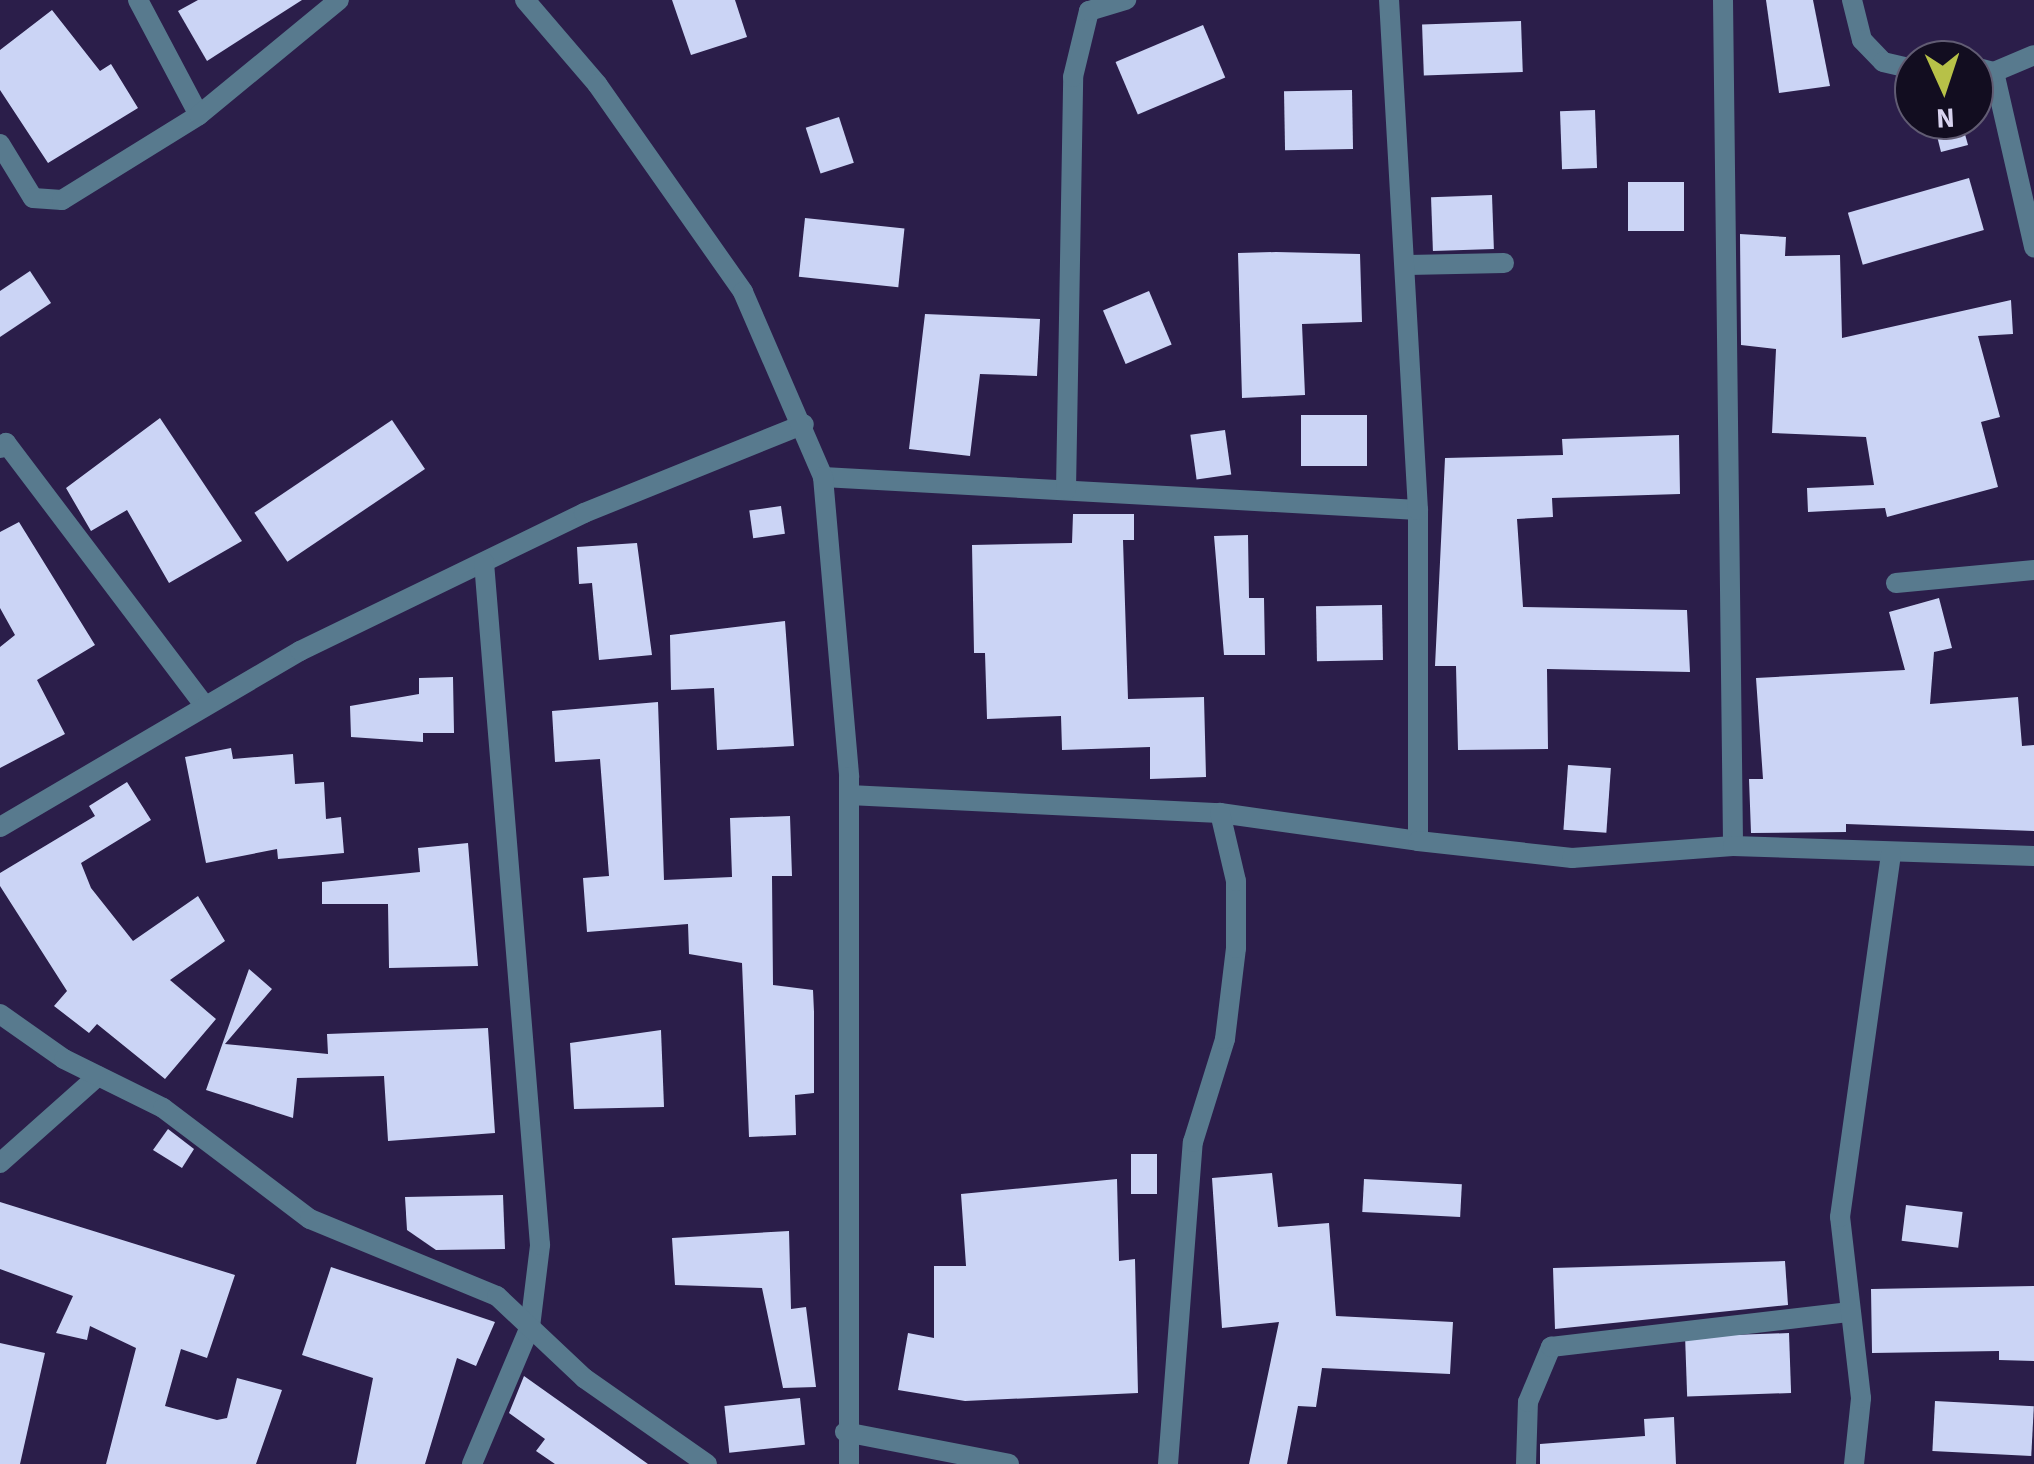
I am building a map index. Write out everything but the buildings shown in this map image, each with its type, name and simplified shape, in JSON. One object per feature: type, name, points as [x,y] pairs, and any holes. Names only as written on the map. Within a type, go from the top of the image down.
[{"type":"street","points":[[138,0],[199,115]]},
{"type":"street","points":[[0,144],[25,188],[46,204],[199,115],[339,0]]},
{"type":"street","points":[[525,0],[596,84],[743,292],[804,424],[823,477],[849,795],[845,1432],[850,1464]]},
{"type":"street","points":[[1066,490],[1073,78],[1089,11],[1126,0]]},
{"type":"street","points":[[1389,0],[1408,265],[1418,510],[1418,841]]},
{"type":"street","points":[[1723,0],[1734,846]]},
{"type":"street","points":[[1852,0],[1862,40],[1883,62],[1894,64]]},
{"type":"street","points":[[1994,67],[2034,55]]},
{"type":"street","points":[[1994,105],[2034,246]]},
{"type":"street","points":[[1408,265],[1504,263]]},
{"type":"street","points":[[0,827],[204,705],[484,562],[804,424]]},
{"type":"street","points":[[2,441],[204,705]]},
{"type":"street","points":[[823,477],[1418,510]]},
{"type":"street","points":[[472,1464],[530,1328],[540,1246],[528,1028],[484,562]]},
{"type":"street","points":[[1896,583],[2034,570]]},
{"type":"street","points":[[849,795],[1220,813],[1572,858],[1734,846],[2034,856]]},
{"type":"street","points":[[1168,1464],[1193,1142],[1225,1039],[1236,948],[1236,881],[1220,813]]},
{"type":"street","points":[[1854,1464],[1861,1398],[1840,1217],[1891,854]]},
{"type":"street","points":[[0,1014],[98,1076],[163,1108],[310,1218],[496,1296],[530,1328],[707,1464]]},
{"type":"street","points":[[0,1163],[98,1076]]},
{"type":"street","points":[[1526,1464],[1528,1402],[1550,1347],[1850,1312]]},
{"type":"street","points":[[845,1432],[1009,1464]]}]
